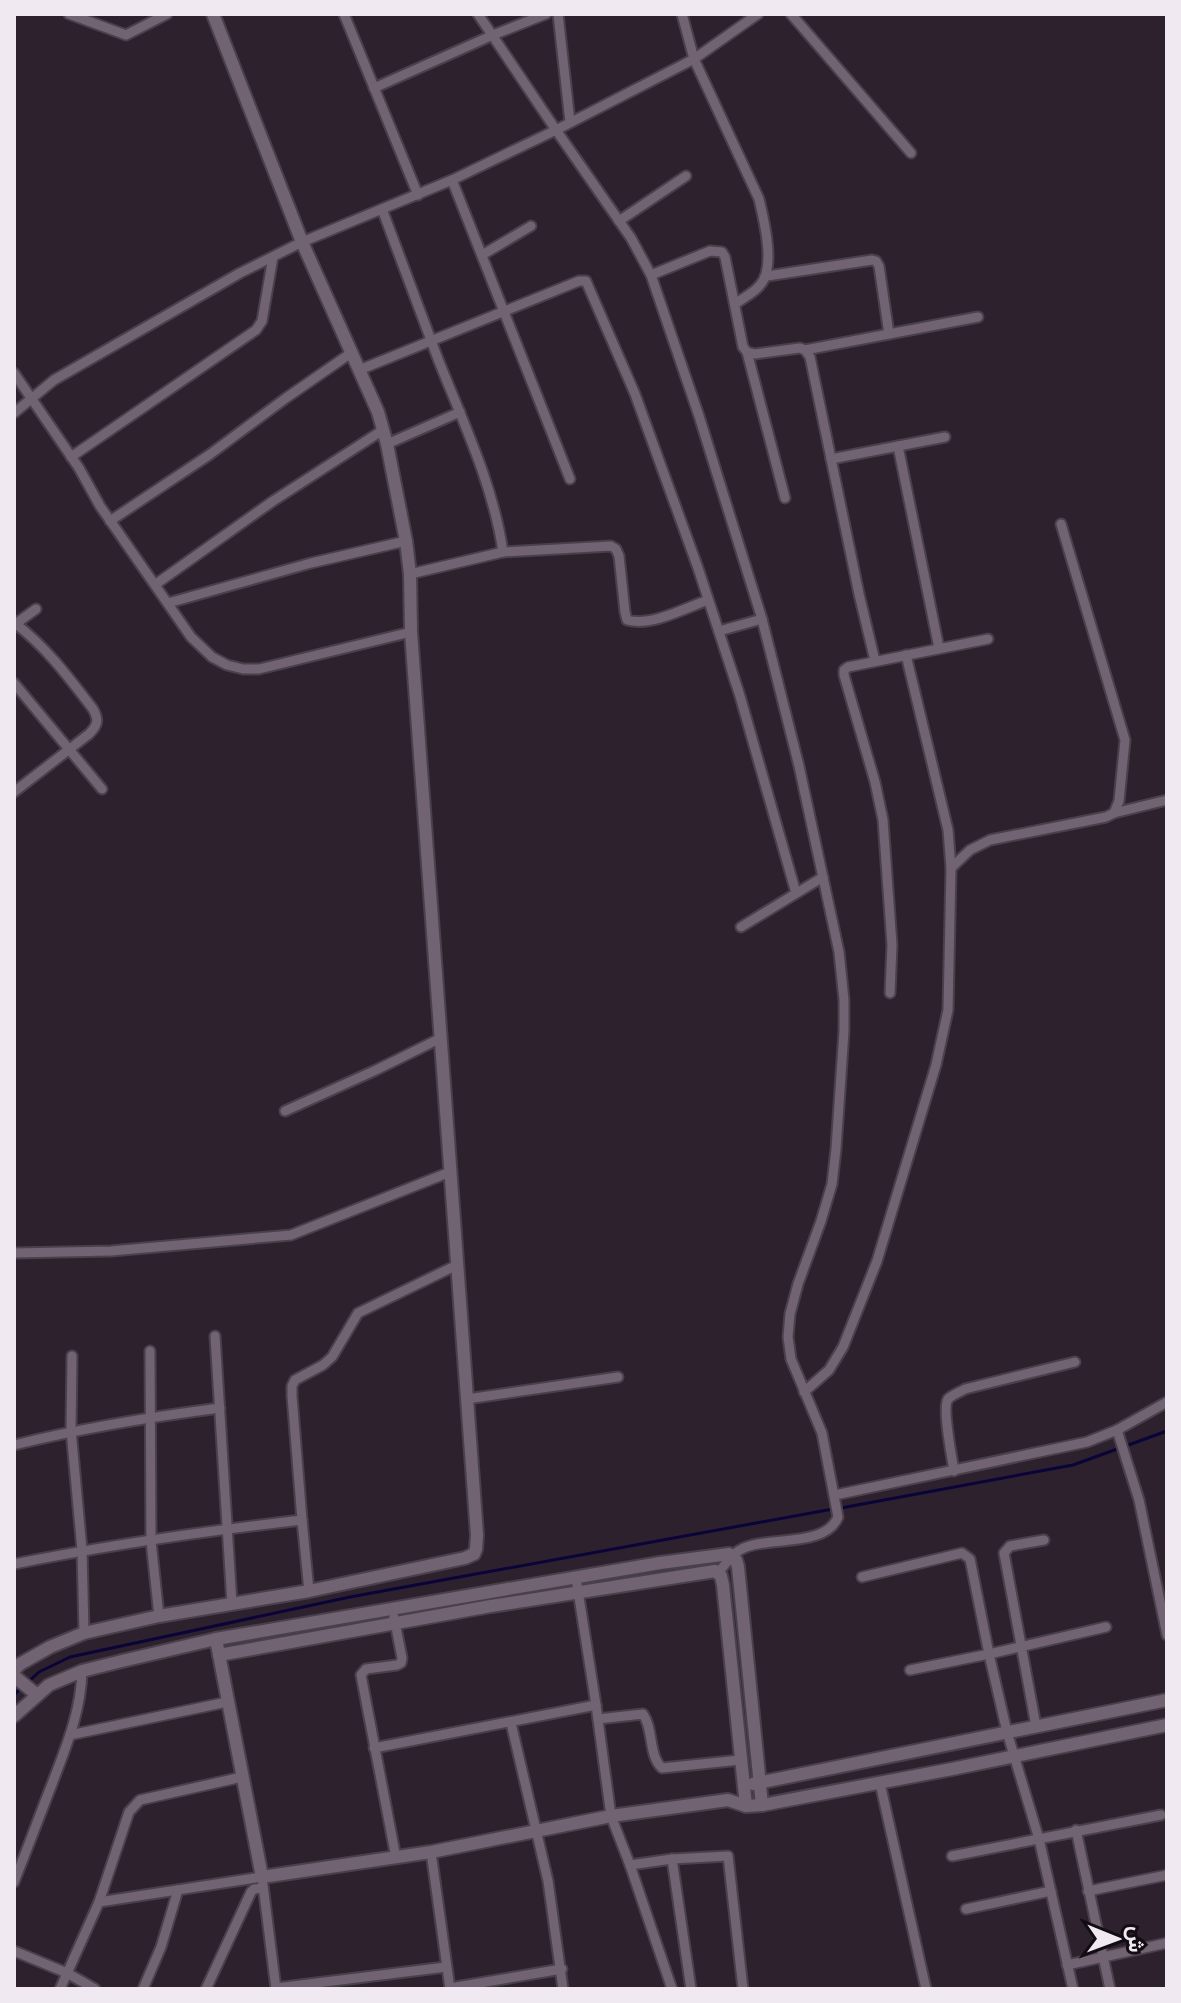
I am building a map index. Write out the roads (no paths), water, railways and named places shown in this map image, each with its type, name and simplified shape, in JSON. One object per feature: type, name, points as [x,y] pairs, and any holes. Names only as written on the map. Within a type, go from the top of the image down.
[{"type":"street","points":[[69,14],[126,35],[167,14]]},
{"type":"street","points":[[37,1695],[14,1673],[20,1664],[84,1633],[465,1558],[474,1554],[476,1549],[406,541],[378,412],[302,242],[213,14]]},
{"type":"street","points":[[344,14],[418,195]]},
{"type":"street","points":[[478,14],[631,238],[651,275],[762,619],[799,766],[839,952],[844,1031],[832,1184],[798,1284],[788,1337],[791,1359],[822,1433],[837,1504],[835,1524],[814,1535],[745,1548],[718,1573]]},
{"type":"street","points":[[374,88],[546,14]]},
{"type":"street","points":[[558,14],[570,122]]},
{"type":"street","points":[[682,14],[694,59],[759,199],[764,224],[767,276],[759,287],[735,304]]},
{"type":"street","points":[[14,413],[54,380],[240,273],[302,242],[418,195],[556,130],[694,59],[742,19],[758,14]]},
{"type":"street","points":[[791,14],[911,153]]},
{"type":"street","points":[[619,221],[686,176]]},
{"type":"street","points":[[452,180],[570,479]]},
{"type":"street","points":[[382,209],[479,460],[495,511],[503,552]]},
{"type":"street","points":[[482,255],[531,226]]},
{"type":"street","points":[[651,275],[710,251],[722,252],[743,347],[747,352],[785,498]]},
{"type":"street","points":[[71,457],[256,330],[262,321],[273,257]]},
{"type":"street","points":[[767,276],[876,261],[889,334]]},
{"type":"street","points":[[359,370],[579,281],[586,281],[635,394],[719,631],[796,893]]},
{"type":"street","points":[[747,352],[805,350],[978,317]]},
{"type":"street","points":[[805,350],[810,357],[875,661]]},
{"type":"street","points":[[110,521],[209,455],[351,353]]},
{"type":"street","points":[[14,373],[110,521],[191,637],[212,657],[227,665],[259,669],[411,632]]},
{"type":"street","points":[[387,444],[460,412]]},
{"type":"street","points":[[156,584],[273,501],[383,430]]},
{"type":"street","points":[[831,459],[945,437]]},
{"type":"street","points":[[898,446],[939,648]]},
{"type":"street","points":[[1061,524],[1125,740],[1119,801],[1114,813]]},
{"type":"street","points":[[168,603],[311,563],[406,541]]},
{"type":"street","points":[[410,574],[503,552],[611,546],[619,556],[627,620],[650,621],[708,600]]},
{"type":"street","points":[[14,792],[89,734],[98,719],[52,657],[15,625],[36,609]]},
{"type":"street","points":[[719,631],[762,619]]},
{"type":"street","points":[[890,993],[892,945],[883,820],[844,670],[988,639]]},
{"type":"street","points":[[804,1392],[829,1370],[843,1347],[877,1261],[936,1065],[948,1010],[951,868],[948,830],[906,655]]},
{"type":"street","points":[[14,683],[102,789]]},
{"type":"street","points":[[951,868],[970,850],[990,840],[1106,817],[1167,800]]},
{"type":"street","points":[[741,927],[823,877]]},
{"type":"street","points":[[285,1111],[441,1038]]},
{"type":"street","points":[[14,1253],[111,1251],[291,1235],[450,1172]]},
{"type":"street","points":[[309,1591],[293,1383],[332,1357],[358,1313],[457,1265]]},
{"type":"street","points":[[215,1336],[232,1604]]},
{"type":"street","points":[[150,1351],[151,1541],[159,1616]]},
{"type":"street","points":[[72,1356],[71,1430],[82,1550],[84,1633]]},
{"type":"street","points":[[954,1471],[946,1402],[950,1397],[965,1389],[1075,1362]]},
{"type":"street","points":[[467,1399],[618,1377]]},
{"type":"street","points":[[837,1504],[954,1471],[1087,1442],[1117,1430],[1167,1402]]},
{"type":"street","points":[[14,1445],[71,1430],[220,1408]]},
{"type":"street","points":[[1117,1430],[1139,1500],[1164,1608],[1167,1635]]},
{"type":"street","points":[[14,1564],[82,1550],[302,1520]]},
{"type":"street","points":[[1036,1726],[1004,1553],[1010,1546],[1044,1540]]},
{"type":"street","points":[[862,1577],[962,1553],[970,1559],[1007,1732],[1039,1839],[1072,1989]]},
{"type":"street","points":[[219,1655],[395,1623],[717,1554],[729,1554],[738,1567],[762,1805]]},
{"type":"street","points":[[14,1716],[49,1685],[82,1671],[216,1639],[392,1609],[577,1585],[710,1571],[718,1573]]},
{"type":"street","points":[[718,1573],[723,1585],[746,1806]]},
{"type":"street","points":[[577,1585],[611,1816],[672,1989]]},
{"type":"street","points":[[392,1609],[401,1663],[366,1669],[361,1675],[396,1858]]},
{"type":"street","points":[[910,1670],[1106,1627]]},
{"type":"street","points":[[216,1639],[263,1882],[276,1989],[446,1967]]},
{"type":"street","points":[[14,1882],[70,1735],[82,1690],[82,1671]]},
{"type":"street","points":[[728,1800],[743,1786],[1167,1700]]},
{"type":"street","points":[[70,1735],[227,1702]]},
{"type":"street","points":[[374,1748],[596,1705]]},
{"type":"street","points":[[598,1719],[643,1714],[656,1763],[662,1768],[740,1760]]},
{"type":"street","points":[[511,1723],[548,1881],[563,1989]]},
{"type":"street","points":[[99,1902],[263,1882],[611,1816],[728,1800],[746,1806],[762,1805],[1167,1725]]},
{"type":"street","points":[[60,1989],[99,1902],[129,1812],[135,1804],[151,1797],[242,1777]]},
{"type":"street","points":[[880,1783],[926,1989]]},
{"type":"street","points":[[952,1856],[1161,1815]]},
{"type":"street","points":[[1076,1830],[1110,1989]]},
{"type":"street","points":[[431,1852],[450,1988],[562,1969]]},
{"type":"street","points":[[630,1865],[728,1856],[743,1989]]},
{"type":"street","points":[[672,1859],[691,1989]]},
{"type":"street","points":[[1088,1891],[1167,1875]]},
{"type":"street","points":[[206,1989],[251,1892],[263,1882]]},
{"type":"street","points":[[143,1989],[161,1947],[178,1890]]},
{"type":"street","points":[[966,1909],[1051,1891]]},
{"type":"street","points":[[1067,1965],[1167,1943]]},
{"type":"street","points":[[14,1951],[67,1973],[95,1989]]},
{"type":"waterway","points":[[841,1508],[1073,1465],[1167,1431]]},
{"type":"waterway","points":[[27,1683],[39,1672],[70,1657],[350,1597],[833,1509]]},
{"type":"waterway","points":[[14,1695],[21,1688]]}]
